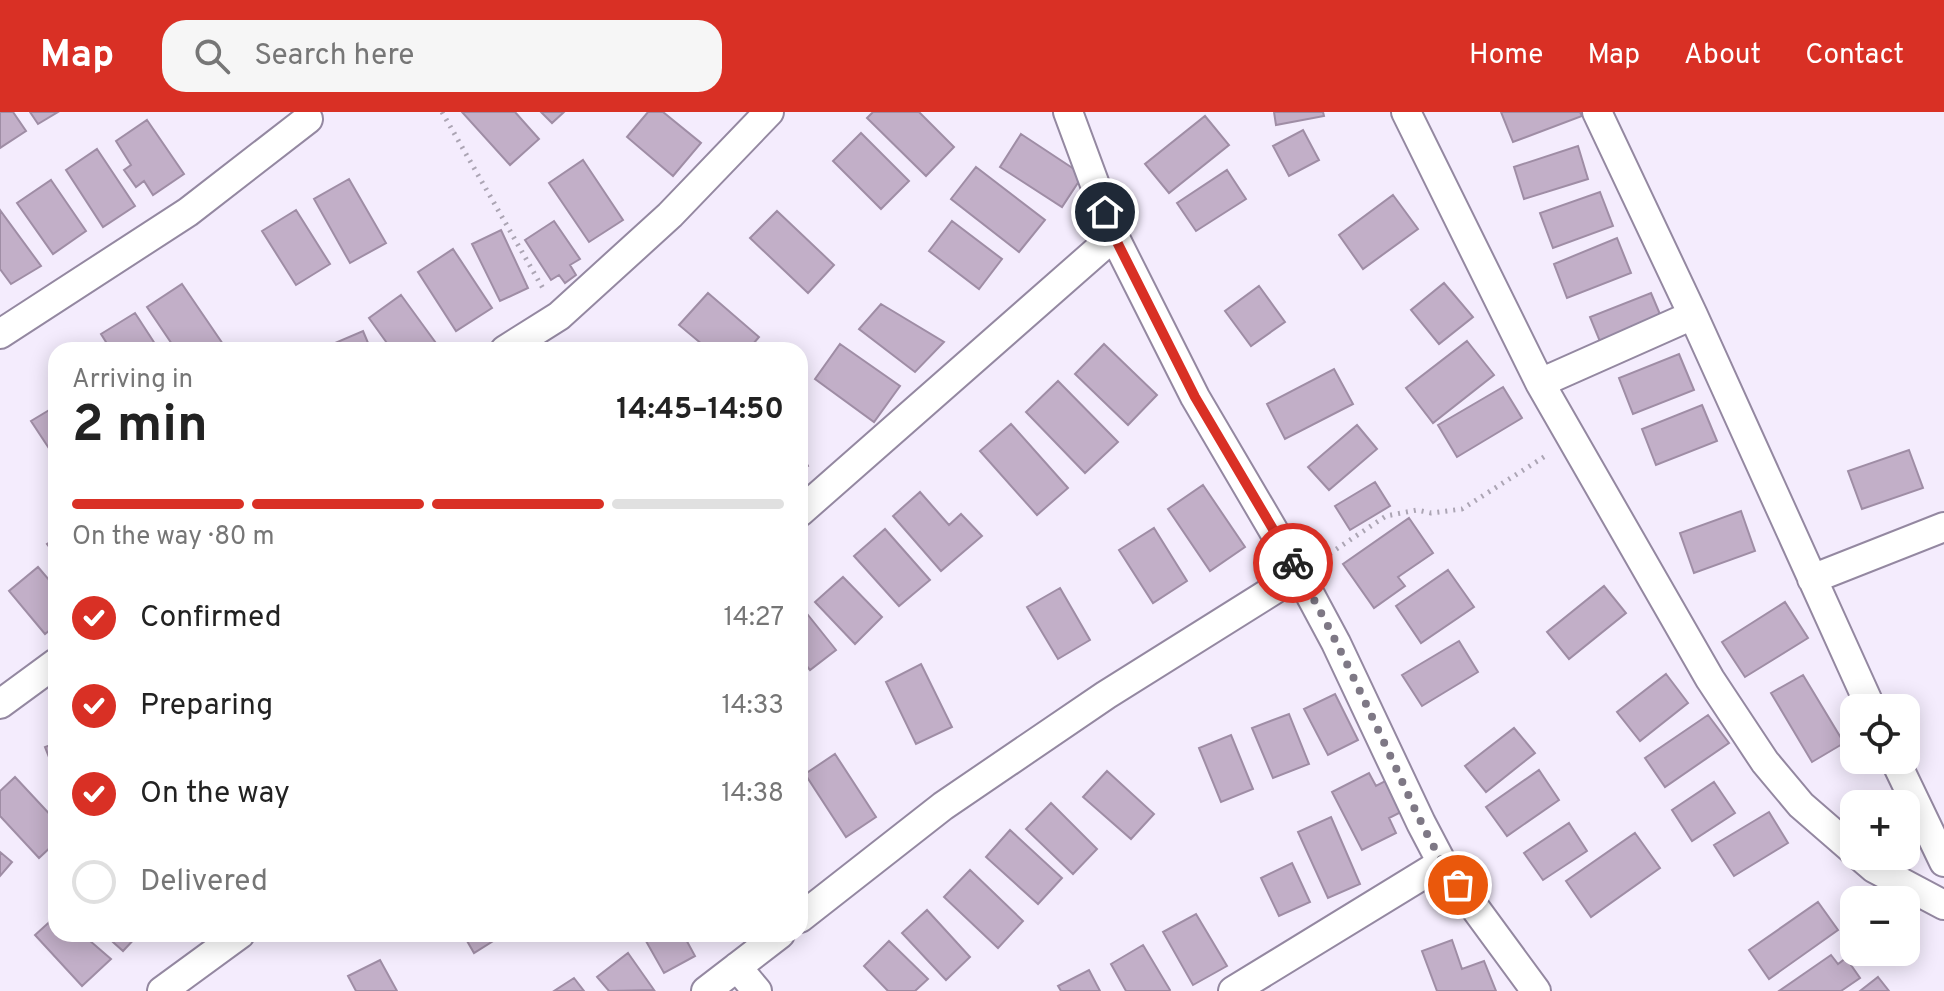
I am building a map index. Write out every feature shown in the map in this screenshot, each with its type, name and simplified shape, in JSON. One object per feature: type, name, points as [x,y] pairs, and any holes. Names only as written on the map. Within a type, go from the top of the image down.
[{"type":"street","points":[[518,342],[559,316],[670,215],[769,112]]},
{"type":"street","points":[[1068,112],[1114,236],[1195,397],[1336,643],[1442,863],[1536,991]]},
{"type":"street","points":[[1406,112],[1540,383],[1710,679],[1765,762],[1801,805],[1840,839]]},
{"type":"street","points":[[1597,112],[1693,315],[1865,694]]},
{"type":"street","points":[[0,334],[188,212],[309,114]]},
{"type":"street","points":[[808,505],[1114,236]]},
{"type":"street","points":[[1540,383],[1693,315]]},
{"type":"street","points":[[1812,579],[1944,527]]},
{"type":"street","points":[[808,912],[943,806],[1106,695],[1299,574]]},
{"type":"street","points":[[0,704],[48,669]]},
{"type":"street","points":[[1902,774],[1944,862]]},
{"type":"street","points":[[1233,991],[1442,863]]},
{"type":"street","points":[[1878,870],[1944,905]]},
{"type":"street","points":[[162,991],[229,942]]},
{"type":"street","points":[[706,991],[770,942]]},
{"type":"street","points":[[737,967],[757,991]]},
{"type":"path","points":[[442,112],[559,316]]},
{"type":"path","points":[[1299,574],[1386,516],[1417,510],[1431,513],[1462,509],[1572,437]]},
{"type":"building","points":[[0,112],[13,112],[26,131],[0,148]]},
{"type":"building","points":[[30,112],[58,112],[38,124]]},
{"type":"building","points":[[462,112],[515,112],[539,139],[510,165]]},
{"type":"building","points":[[541,112],[564,112],[552,123]]},
{"type":"building","points":[[648,112],[663,112],[701,143],[673,176],[627,137]]},
{"type":"building","points":[[873,112],[919,112],[954,147],[926,176],[867,118]]},
{"type":"building","points":[[1274,112],[1323,112],[1324,116],[1276,125]]},
{"type":"building","points":[[1501,112],[1580,112],[1582,116],[1513,142]]},
{"type":"building","points":[[1205,116],[1229,145],[1169,193],[1145,164]]},
{"type":"building","points":[[147,120],[184,174],[153,195],[144,181],[136,187],[124,170],[131,165],[116,141]]},
{"type":"building","points":[[1303,130],[1319,160],[1289,176],[1273,146]]},
{"type":"building","points":[[861,133],[909,181],[881,209],[833,161]]},
{"type":"building","points":[[1021,134],[1083,175],[1062,207],[1000,167]]},
{"type":"building","points":[[1578,146],[1588,179],[1524,199],[1514,167]]},
{"type":"building","points":[[97,149],[135,206],[103,227],[66,170]]},
{"type":"building","points":[[583,160],[623,220],[589,242],[549,183]]},
{"type":"building","points":[[976,167],[1045,220],[1019,252],[951,199]]},
{"type":"building","points":[[1227,170],[1246,199],[1196,231],[1177,203]]},
{"type":"building","points":[[349,179],[386,243],[350,263],[314,199]]},
{"type":"building","points":[[51,180],[86,231],[53,254],[17,203]]},
{"type":"building","points":[[1600,192],[1613,226],[1553,248],[1540,213]]},
{"type":"building","points":[[1393,195],[1418,229],[1363,269],[1339,235]]},
{"type":"building","points":[[0,210],[41,266],[11,284],[0,269]]},
{"type":"building","points":[[296,210],[330,264],[296,285],[262,231]]},
{"type":"building","points":[[777,211],[834,265],[808,293],[750,238]]},
{"type":"building","points":[[554,221],[580,259],[570,265],[576,275],[565,283],[559,275],[551,280],[525,240]]},
{"type":"building","points":[[952,221],[1002,259],[979,289],[929,251]]},
{"type":"building","points":[[501,230],[528,288],[500,301],[472,244]]},
{"type":"building","points":[[1617,238],[1631,273],[1567,298],[1554,264]]},
{"type":"building","points":[[453,249],[492,308],[456,331],[418,272]]},
{"type":"building","points":[[1444,283],[1473,317],[1439,344],[1411,310]]},
{"type":"building","points":[[182,284],[222,342],[171,342],[147,307]]},
{"type":"building","points":[[1259,286],[1285,322],[1251,346],[1225,311]]},
{"type":"building","points":[[708,293],[759,337],[755,342],[699,342],[679,325]]},
{"type":"building","points":[[1651,293],[1662,319],[1601,344],[1590,317]]},
{"type":"building","points":[[401,295],[435,342],[386,342],[369,318]]},
{"type":"building","points":[[881,304],[944,342],[915,372],[859,329]]},
{"type":"building","points":[[135,313],[154,342],[106,342],[101,334]]},
{"type":"building","points":[[363,331],[368,342],[337,342]]},
{"type":"building","points":[[1467,341],[1494,375],[1433,423],[1406,388]]},
{"type":"building","points":[[840,344],[900,386],[874,422],[815,379]]},
{"type":"building","points":[[1104,344],[1157,395],[1128,425],[1075,374]]},
{"type":"building","points":[[1679,354],[1694,390],[1633,414],[1619,378]]},
{"type":"building","points":[[1334,369],[1353,404],[1285,439],[1267,404]]},
{"type":"building","points":[[1058,381],[1118,442],[1085,473],[1026,412]]},
{"type":"building","points":[[1503,387],[1522,418],[1457,457],[1438,425]]},
{"type":"building","points":[[1702,405],[1717,441],[1656,465],[1642,429]]},
{"type":"building","points":[[48,411],[48,447],[31,421]]},
{"type":"building","points":[[1011,424],[1068,488],[1037,515],[980,451]]},
{"type":"building","points":[[1357,425],[1377,449],[1329,490],[1308,467]]},
{"type":"building","points":[[1909,450],[1923,488],[1862,509],[1848,471]]},
{"type":"building","points":[[1375,482],[1390,506],[1350,530],[1335,506]]},
{"type":"building","points":[[1203,485],[1245,547],[1210,571],[1168,509]]},
{"type":"building","points":[[920,492],[949,525],[961,514],[982,536],[941,571],[893,516]]},
{"type":"building","points":[[1741,511],[1755,551],[1694,573],[1680,533]]},
{"type":"building","points":[[1409,518],[1433,553],[1398,577],[1405,586],[1374,608],[1343,564]]},
{"type":"building","points":[[1154,528],[1187,581],[1153,603],[1119,550]]},
{"type":"building","points":[[885,529],[930,580],[899,606],[854,556]]},
{"type":"building","points":[[38,567],[48,579],[48,632],[45,634],[9,591]]},
{"type":"building","points":[[1448,570],[1474,607],[1421,643],[1396,606]]},
{"type":"building","points":[[843,577],[882,617],[855,644],[815,602]]},
{"type":"building","points":[[1604,586],[1626,613],[1569,659],[1547,632]]},
{"type":"building","points":[[1060,588],[1090,640],[1058,659],[1027,607]]},
{"type":"building","points":[[1785,602],[1808,638],[1745,677],[1722,642]]},
{"type":"building","points":[[808,615],[836,650],[810,670],[808,668]]},
{"type":"building","points":[[1459,641],[1478,672],[1422,706],[1402,675]]},
{"type":"building","points":[[921,664],[952,727],[916,744],[886,682]]},
{"type":"building","points":[[1666,674],[1688,703],[1640,741],[1617,712]]},
{"type":"building","points":[[1803,675],[1840,736],[1840,745],[1812,762],[1771,693]]},
{"type":"building","points":[[1335,694],[1358,740],[1328,755],[1304,709]]},
{"type":"building","points":[[1289,714],[1309,764],[1273,778],[1252,728]]},
{"type":"building","points":[[1708,715],[1729,743],[1665,787],[1645,758]]},
{"type":"building","points":[[1514,728],[1535,753],[1486,792],[1465,766]]},
{"type":"building","points":[[1231,735],[1253,789],[1221,802],[1199,748]]},
{"type":"building","points":[[835,754],[876,817],[846,837],[808,779],[808,772]]},
{"type":"building","points":[[1539,770],[1559,800],[1507,836],[1486,807]]},
{"type":"building","points":[[1107,771],[1154,814],[1131,839],[1083,797]]},
{"type":"building","points":[[1369,773],[1376,786],[1391,778],[1407,809],[1389,818],[1396,833],[1362,850],[1332,792]]},
{"type":"building","points":[[15,777],[48,812],[48,850],[39,858],[0,816],[0,791]]},
{"type":"building","points":[[1714,782],[1735,813],[1692,841],[1672,810]]},
{"type":"building","points":[[1051,803],[1097,849],[1073,874],[1026,829]]},
{"type":"building","points":[[1769,812],[1788,843],[1734,876],[1714,845]]},
{"type":"building","points":[[1331,817],[1360,884],[1328,898],[1298,832]]},
{"type":"building","points":[[1569,823],[1587,851],[1543,880],[1524,853]]},
{"type":"building","points":[[1010,830],[1062,878],[1038,904],[986,857]]},
{"type":"building","points":[[1635,833],[1660,868],[1591,917],[1566,881]]},
{"type":"building","points":[[0,852],[12,862],[0,876]]},
{"type":"building","points":[[1292,863],[1310,902],[1279,916],[1261,878]]},
{"type":"building","points":[[970,870],[1023,921],[998,948],[944,897]]},
{"type":"building","points":[[1818,902],[1838,930],[1769,979],[1749,950]]},
{"type":"building","points":[[927,910],[970,957],[946,980],[902,933]]},
{"type":"building","points":[[1196,914],[1227,966],[1193,985],[1163,932]]},
{"type":"building","points":[[48,923],[48,942],[91,942],[111,959],[82,986],[35,935]]},
{"type":"building","points":[[1452,940],[1462,969],[1484,961],[1496,991],[1437,991],[1422,951]]},
{"type":"building","points":[[889,941],[928,979],[915,991],[888,991],[864,966]]},
{"type":"building","points":[[113,942],[131,942],[123,951]]},
{"type":"building","points":[[468,942],[491,942],[474,953]]},
{"type":"building","points":[[647,942],[687,942],[695,956],[664,973]]},
{"type":"building","points":[[1143,945],[1169,991],[1126,991],[1111,964]]},
{"type":"building","points":[[628,953],[654,990],[609,991],[597,977]]},
{"type":"building","points":[[1831,955],[1840,966],[1852,966],[1860,978],[1841,991],[1779,991]]},
{"type":"building","points":[[380,960],[397,991],[356,991],[348,976]]},
{"type":"building","points":[[1089,970],[1100,991],[1061,991],[1058,986]]},
{"type":"building","points":[[1878,977],[1889,991],[1860,991]]},
{"type":"building","points":[[574,978],[584,991],[554,991]]},
{"type":"way so far","points":[[1293,563],[1336,643],[1421,823],[1442,863],[1458,885]]},
{"type":"route","points":[[1105,212],[1114,236],[1195,397],[1293,563]]}]
